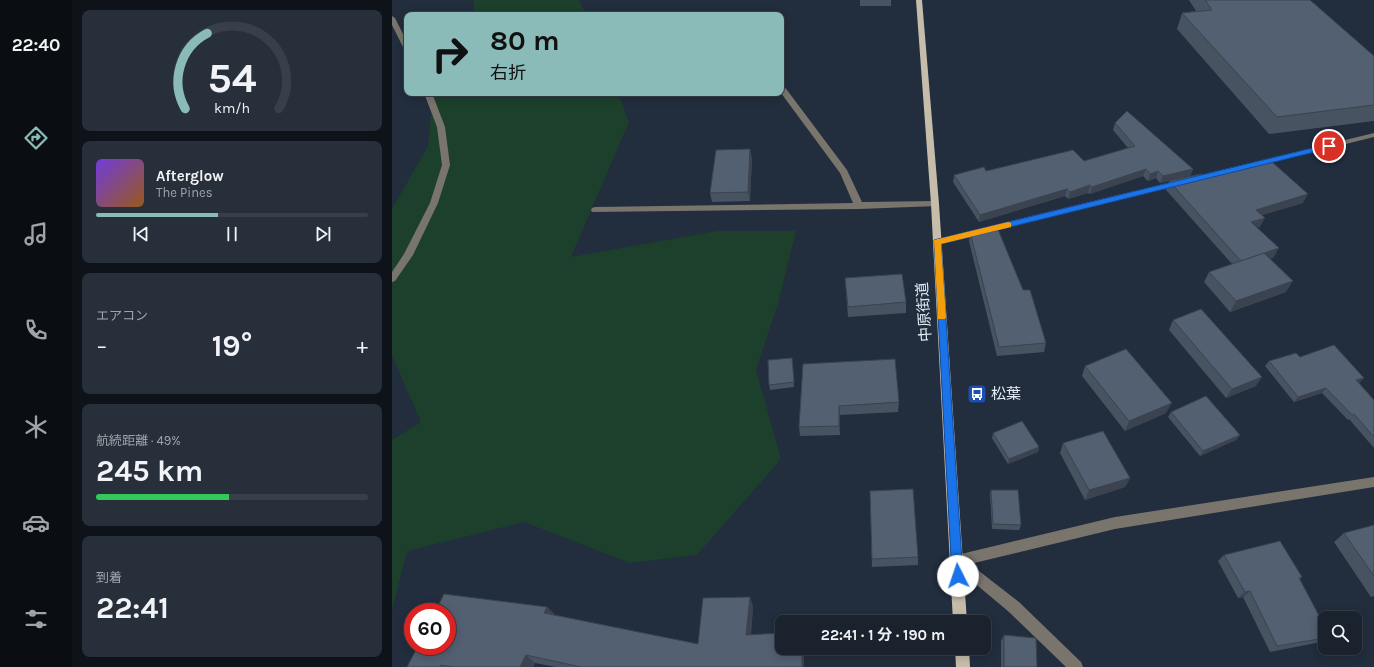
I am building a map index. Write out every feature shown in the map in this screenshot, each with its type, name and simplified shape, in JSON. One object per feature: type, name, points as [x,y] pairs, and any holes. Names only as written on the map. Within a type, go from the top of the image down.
[{"type":"main road","name":"中原街道","points":[[919,0],[935,204],[960,615]]},
{"type":"main road","points":[[962,655],[963,667]]},
{"type":"street","points":[[392,18],[404,43]]},
{"type":"street","points":[[784,92],[844,172],[860,206]]},
{"type":"street","points":[[392,279],[408,255],[434,203],[446,165],[441,126],[429,96]]},
{"type":"street","points":[[937,242],[1374,135]]},
{"type":"street","points":[[595,210],[935,204]]},
{"type":"street","points":[[957,561],[1115,523],[1374,482]]},
{"type":"street","points":[[957,561],[1014,607],[1076,667]]},
{"type":"green space","points":[[474,0],[579,0],[585,12],[474,12]]},
{"type":"green space","points":[[433,96],[619,96],[629,122],[571,257],[717,231],[796,231],[779,300],[756,370],[781,459],[697,555],[630,563],[524,522],[407,551],[392,610],[392,440],[421,422],[392,356],[392,209],[428,146]]},
{"type":"building","points":[[1205,0],[1310,0],[1374,56],[1374,105],[1277,117],[1182,13],[1212,10]]},
{"type":"building","points":[[1127,111],[1193,169],[1163,176],[1158,171],[1150,174],[1146,169],[1092,187],[1090,185],[1070,192],[1067,189],[980,215],[954,175],[984,167],[986,171],[1073,150],[1084,161],[1135,146],[1115,123]]},
{"type":"building","points":[[750,149],[748,192],[710,193],[716,150]]},
{"type":"building","points":[[1271,161],[1308,194],[1256,210],[1265,218],[1251,222],[1279,248],[1241,261],[1169,181],[1201,174],[1204,177]]},
{"type":"building","points":[[997,227],[1023,290],[1030,290],[1046,343],[999,347],[970,232]]},
{"type":"building","points":[[1264,253],[1293,281],[1236,301],[1209,272]]},
{"type":"building","points":[[902,274],[906,302],[848,307],[845,278]]},
{"type":"building","points":[[1201,309],[1262,377],[1232,389],[1173,320]]},
{"type":"building","points":[[1334,345],[1364,378],[1356,380],[1374,400],[1374,437],[1354,414],[1352,415],[1326,388],[1298,397],[1269,361],[1296,353],[1300,357]]},
{"type":"building","points":[[1126,349],[1172,403],[1129,421],[1085,366]]},
{"type":"building","points":[[792,358],[794,382],[769,385],[768,360]]},
{"type":"building","points":[[895,359],[899,402],[839,406],[839,426],[799,427],[803,364]]},
{"type":"building","points":[[1206,396],[1240,435],[1203,451],[1171,412]]},
{"type":"building","points":[[1022,421],[1039,447],[1009,459],[993,433]]},
{"type":"building","points":[[1103,431],[1130,478],[1089,490],[1063,443]]},
{"type":"building","points":[[913,489],[918,557],[872,559],[870,491]]},
{"type":"building","points":[[991,490],[1018,490],[1021,525],[993,524]]},
{"type":"building","points":[[1374,525],[1374,576],[1344,533]]},
{"type":"building","points":[[1280,541],[1302,577],[1299,578],[1318,614],[1318,639],[1277,646],[1250,591],[1245,592],[1224,555]]},
{"type":"building","points":[[444,594],[547,607],[544,613],[698,644],[703,598],[750,597],[746,635],[775,633],[775,655],[802,655],[802,667],[581,667],[526,655],[520,667],[452,667],[441,665],[440,667],[407,667],[413,655],[456,655],[456,603],[440,603]]},
{"type":"building","points":[[1004,635],[1036,638],[1037,667],[1004,667]]},
{"type":"slow traffic","points":[[941,317],[937,242],[1008,225]]},
{"type":"place","name":"松葉","points":[[977,394]]},
{"type":"route","points":[[958,576],[937,242],[1329,146]]}]
